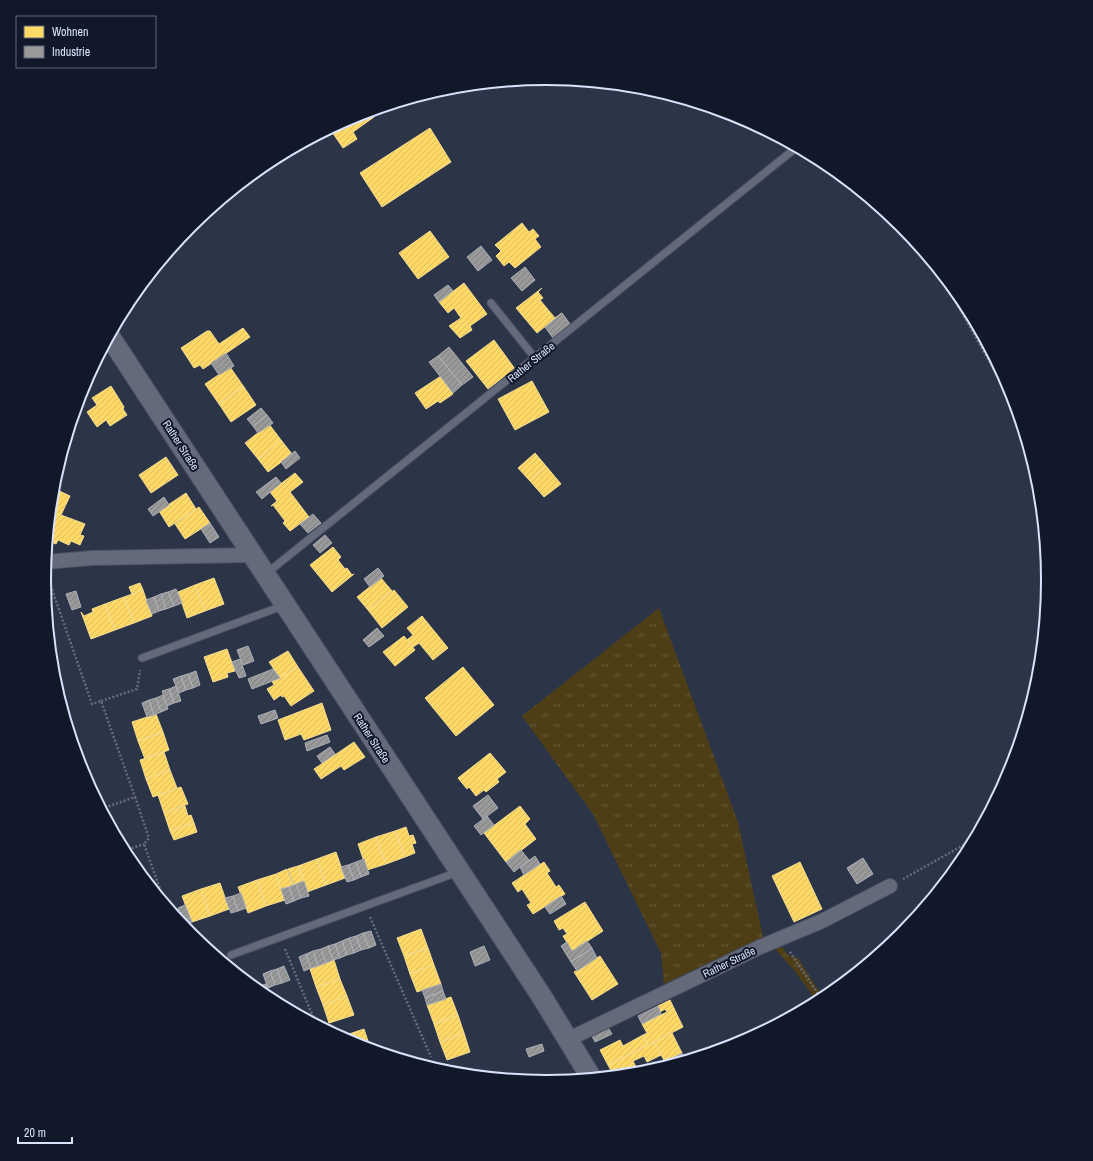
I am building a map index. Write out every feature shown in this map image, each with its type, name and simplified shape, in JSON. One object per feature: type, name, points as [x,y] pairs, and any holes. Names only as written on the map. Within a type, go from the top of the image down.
[{"type":"street","name":"Rather Straße","points":[[113,341],[460,871],[569,1039],[589,1074]]},
{"type":"street","points":[[51,568],[92,558],[252,555]]},
{"type":"street","name":"Rather Straße","points":[[569,1039],[760,946],[822,921],[890,886]]},
{"type":"lane","name":"Rather Straße","points":[[265,574],[793,150]]},
{"type":"lane","points":[[491,303],[535,358]]},
{"type":"lane","points":[[142,658],[285,605]]},
{"type":"lane","points":[[231,955],[460,871]]},
{"type":"path","points":[[955,301],[998,377]]},
{"type":"path","points":[[51,584],[92,704],[137,689],[142,658]]},
{"type":"path","points":[[101,701],[149,838],[144,844],[130,849]]},
{"type":"path","points":[[106,807],[135,797]]},
{"type":"path","points":[[144,844],[161,891]]},
{"type":"path","points":[[890,886],[966,844]]},
{"type":"path","points":[[366,905],[431,1056]]},
{"type":"path","points":[[280,937],[295,978],[313,1018]]},
{"type":"path","points":[[780,939],[818,994]]},
{"type":"green space","points":[[659,608],[738,822],[763,937],[664,984],[661,953],[593,814],[522,716]]},
{"type":"green space","points":[[775,944],[781,946],[788,955],[798,958],[820,993],[814,997],[794,970],[776,950]]},
{"type":"building: Wohnen","points":[[374,116],[353,132],[357,139],[343,148],[333,133]]},
{"type":"building: Wohnen","points":[[430,128],[451,162],[382,207],[360,173]]},
{"type":"building: Wohnen","points":[[522,223],[529,232],[533,229],[539,236],[535,239],[541,247],[515,268],[509,262],[504,266],[496,256],[501,251],[495,245]]},
{"type":"building: Wohnen","points":[[430,231],[449,257],[418,279],[399,253]]},
{"type":"building: Wohnen","points":[[464,283],[487,314],[470,326],[472,330],[460,338],[449,326],[461,318],[454,308],[448,313],[439,302]]},
{"type":"building: Wohnen","points":[[542,288],[538,292],[543,298],[540,300],[555,318],[562,313],[537,333],[516,308]]},
{"type":"building: Wohnen","points":[[243,328],[250,337],[203,369],[200,365],[194,368],[181,348],[207,331],[210,331],[219,344]]},
{"type":"building: Wohnen","points":[[494,340],[515,369],[488,389],[466,361]]},
{"type":"building: Wohnen","points":[[230,367],[244,387],[219,404],[205,384]]},
{"type":"building: Wohnen","points":[[441,376],[453,394],[440,403],[438,401],[426,409],[415,393]]},
{"type":"building: Wohnen","points":[[532,381],[549,412],[515,430],[498,399]]},
{"type":"building: Wohnen","points":[[111,386],[124,407],[123,409],[127,415],[110,426],[106,420],[97,427],[87,412],[97,405],[92,398]]},
{"type":"building: Wohnen","points":[[244,387],[256,405],[231,422],[219,404]]},
{"type":"building: Wohnen","points":[[269,424],[281,440],[258,459],[245,443]]},
{"type":"building: Wohnen","points":[[281,440],[292,454],[268,472],[258,459]]},
{"type":"building: Wohnen","points":[[535,453],[546,466],[530,481],[518,468]]},
{"type":"building: Wohnen","points":[[166,457],[178,475],[151,493],[139,475]]},
{"type":"building: Wohnen","points":[[546,466],[561,484],[544,497],[530,481]]},
{"type":"building: Wohnen","points":[[295,473],[303,482],[290,492],[309,517],[290,531],[283,523],[285,521],[273,505],[271,506],[277,501],[270,492]]},
{"type":"building: Wohnen","points":[[60,491],[70,496],[61,515],[85,524],[80,535],[84,536],[80,545],[71,541],[69,545],[58,540],[56,544],[53,543]]},
{"type":"building: Wohnen","points":[[186,493],[196,509],[169,527],[159,511]]},
{"type":"building: Wohnen","points":[[199,507],[210,523],[185,539],[175,524]]},
{"type":"building: Wohnen","points":[[333,547],[341,557],[338,560],[345,569],[347,568],[352,575],[354,574],[332,592],[310,565]]},
{"type":"building: Wohnen","points":[[214,578],[224,604],[205,611],[195,585]]},
{"type":"building: Wohnen","points":[[381,578],[392,591],[368,610],[357,597]]},
{"type":"building: Wohnen","points":[[140,583],[143,590],[132,594],[129,587]]},
{"type":"building: Wohnen","points":[[195,585],[205,611],[187,618],[178,592]]},
{"type":"building: Wohnen","points":[[143,590],[152,616],[134,623],[124,597]]},
{"type":"building: Wohnen","points":[[394,590],[408,607],[382,628],[368,610]]},
{"type":"building: Wohnen","points":[[124,597],[134,623],[115,630],[105,604]]},
{"type":"building: Wohnen","points":[[105,604],[115,630],[91,639],[81,612],[84,616],[93,612],[92,609]]},
{"type":"building: Wohnen","points":[[422,616],[448,648],[433,660],[419,643],[413,647],[407,640],[413,635],[407,628]]},
{"type":"building: Wohnen","points":[[404,636],[415,650],[395,666],[383,652]]},
{"type":"building: Wohnen","points":[[227,649],[235,671],[227,673],[228,677],[213,682],[204,657]]},
{"type":"building: Wohnen","points":[[288,651],[298,667],[280,678],[269,662]]},
{"type":"building: Wohnen","points":[[298,667],[314,691],[291,706],[284,696],[282,697],[281,695],[274,700],[267,689],[274,685],[272,681]]},
{"type":"building: Wohnen","points":[[463,667],[494,705],[456,736],[425,698]]},
{"type":"building: Wohnen","points":[[322,703],[331,730],[304,740],[301,734],[285,740],[278,720]]},
{"type":"building: Wohnen","points":[[156,714],[163,732],[138,741],[132,722]]},
{"type":"building: Wohnen","points":[[163,732],[169,750],[145,759],[138,741]]},
{"type":"building: Wohnen","points":[[354,742],[365,757],[344,770],[341,766],[321,779],[314,769]]},
{"type":"building: Wohnen","points":[[164,752],[170,770],[146,779],[140,760]]},
{"type":"building: Wohnen","points":[[490,753],[506,772],[497,779],[499,782],[486,792],[484,790],[476,796],[469,787],[467,789],[458,778]]},
{"type":"building: Wohnen","points":[[170,770],[177,788],[153,797],[146,779]]},
{"type":"building: Wohnen","points":[[181,787],[188,804],[164,813],[158,795]]},
{"type":"building: Wohnen","points":[[185,806],[188,816],[191,815],[194,823],[170,831],[164,813]]},
{"type":"building: Wohnen","points":[[520,806],[530,819],[525,824],[536,839],[506,862],[484,833]]},
{"type":"building: Wohnen","points":[[194,823],[197,832],[174,840],[170,831]]},
{"type":"building: Wohnen","points":[[406,827],[409,836],[413,835],[416,843],[412,844],[415,853],[405,857],[395,831]]},
{"type":"building: Wohnen","points":[[395,831],[405,857],[386,864],[376,837]]},
{"type":"building: Wohnen","points":[[376,837],[386,864],[367,870],[358,844]]},
{"type":"building: Wohnen","points":[[336,852],[345,878],[326,885],[317,859]]},
{"type":"building: Wohnen","points":[[317,859],[326,885],[307,892],[298,866]]},
{"type":"building: Wohnen","points":[[544,862],[550,871],[547,873],[556,887],[559,885],[565,894],[533,914],[527,905],[531,903],[522,889],[518,892],[512,883]]},
{"type":"building: Wohnen","points":[[800,862],[822,909],[794,922],[772,876]]},
{"type":"building: Wohnen","points":[[298,866],[304,881],[294,885],[288,869]]},
{"type":"building: Wohnen","points":[[287,869],[293,885],[281,889],[276,874]]},
{"type":"building: Wohnen","points":[[276,874],[285,900],[266,906],[257,880]]},
{"type":"building: Wohnen","points":[[257,880],[266,906],[248,913],[238,887]]},
{"type":"building: Wohnen","points":[[220,883],[229,909],[210,916],[201,889]]},
{"type":"building: Wohnen","points":[[201,889],[210,916],[192,922],[182,896]]},
{"type":"building: Wohnen","points":[[585,902],[603,931],[572,951],[563,936],[567,934],[563,928],[559,930],[554,921]]},
{"type":"building: Wohnen","points":[[421,929],[428,948],[404,956],[397,938]]},
{"type":"building: Wohnen","points":[[428,948],[434,965],[410,974],[404,956]]},
{"type":"building: Wohnen","points":[[600,956],[618,984],[592,1000],[574,972]]},
{"type":"building: Wohnen","points":[[334,960],[340,979],[316,987],[310,969]]},
{"type":"building: Wohnen","points":[[434,965],[441,984],[417,992],[410,974]]},
{"type":"building: Wohnen","points":[[340,979],[347,996],[323,1005],[316,987]]},
{"type":"building: Wohnen","points":[[347,996],[354,1015],[329,1023],[323,1005]]},
{"type":"building: Wohnen","points":[[451,997],[458,1015],[434,1024],[427,1005]]},
{"type":"building: Wohnen","points":[[670,1000],[683,1027],[648,1045],[643,1035],[647,1033],[642,1024],[667,1012],[665,1009],[660,1012],[658,1006]]},
{"type":"building: Wohnen","points":[[458,1015],[464,1033],[440,1042],[434,1024]]},
{"type":"building: Wohnen","points":[[364,1029],[369,1043],[357,1038],[348,1034]]},
{"type":"building: Wohnen","points":[[464,1033],[470,1052],[447,1060],[440,1042]]},
{"type":"building: Wohnen","points":[[672,1033],[682,1053],[665,1061],[654,1042]]},
{"type":"building: Wohnen","points":[[643,1035],[648,1045],[608,1065],[600,1050],[620,1040],[623,1046]]},
{"type":"building: Wohnen","points":[[654,1042],[661,1055],[647,1062],[644,1056],[633,1061],[636,1067],[612,1072],[608,1065]]},
{"type":"building: Industrie","points":[[481,246],[492,260],[478,271],[467,257]]},
{"type":"building: Industrie","points":[[525,267],[535,280],[522,291],[511,278]]},
{"type":"building: Industrie","points":[[448,285],[453,291],[439,302],[434,295]]},
{"type":"building: Industrie","points":[[562,313],[570,324],[553,338],[545,327]]},
{"type":"building: Industrie","points":[[449,347],[473,377],[462,385],[438,356]]},
{"type":"building: Industrie","points":[[226,353],[234,366],[219,375],[211,363]]},
{"type":"building: Industrie","points":[[438,356],[462,385],[453,393],[429,362]]},
{"type":"building: Industrie","points":[[261,408],[267,415],[253,426],[247,419]]},
{"type":"building: Industrie","points":[[267,415],[273,423],[258,433],[253,426]]},
{"type":"building: Industrie","points":[[295,451],[300,458],[286,469],[281,462]]},
{"type":"building: Industrie","points":[[276,477],[281,483],[262,499],[256,492]]},
{"type":"building: Industrie","points":[[164,497],[169,505],[153,516],[148,509]]},
{"type":"building: Industrie","points":[[313,514],[321,523],[308,533],[300,524]]},
{"type":"building: Industrie","points":[[210,523],[219,537],[210,543],[201,529]]},
{"type":"building: Industrie","points":[[325,535],[332,543],[320,553],[313,545]]},
{"type":"building: Industrie","points":[[378,568],[384,576],[370,587],[364,579]]},
{"type":"building: Industrie","points":[[176,589],[182,603],[174,606],[168,592]]},
{"type":"building: Industrie","points":[[76,591],[81,607],[72,610],[66,594]]},
{"type":"building: Industrie","points":[[168,592],[174,606],[166,609],[161,594]]},
{"type":"building: Industrie","points":[[161,594],[166,609],[159,611],[154,597]]},
{"type":"building: Industrie","points":[[154,597],[159,611],[152,614],[146,600]]},
{"type":"building: Industrie","points":[[377,628],[384,636],[369,647],[363,640]]},
{"type":"building: Industrie","points":[[248,646],[254,661],[243,665],[237,650]]},
{"type":"building: Industrie","points":[[240,659],[246,676],[239,678],[232,662]]},
{"type":"building: Industrie","points":[[273,669],[280,678],[252,689],[248,679]]},
{"type":"building: Industrie","points":[[196,671],[200,685],[193,688],[188,674]]},
{"type":"building: Industrie","points":[[188,674],[193,688],[186,690],[181,676]]},
{"type":"building: Industrie","points":[[181,676],[186,690],[179,693],[173,679]]},
{"type":"building: Industrie","points":[[176,686],[181,701],[174,703],[169,689]]},
{"type":"building: Industrie","points":[[169,689],[174,703],[167,706],[162,691]]},
{"type":"building: Industrie","points":[[163,695],[168,709],[161,712],[156,698]]},
{"type":"building: Industrie","points":[[156,698],[161,712],[154,715],[149,700]]},
{"type":"building: Industrie","points":[[149,700],[154,715],[147,717],[142,703]]},
{"type":"building: Industrie","points":[[275,710],[278,718],[261,724],[258,716]]},
{"type":"building: Industrie","points":[[327,735],[330,742],[307,751],[305,743]]},
{"type":"building: Industrie","points":[[330,747],[335,754],[322,763],[317,756]]},
{"type":"building: Industrie","points":[[488,795],[498,808],[483,819],[473,806]]},
{"type":"building: Industrie","points":[[487,816],[494,825],[481,835],[474,826]]},
{"type":"building: Industrie","points":[[521,850],[529,860],[514,872],[506,862]]},
{"type":"building: Industrie","points":[[535,856],[540,864],[524,875],[520,867]]},
{"type":"building: Industrie","points":[[863,858],[873,874],[857,884],[847,868]]},
{"type":"building: Industrie","points":[[364,859],[369,874],[361,877],[356,862]]},
{"type":"building: Industrie","points":[[356,862],[361,877],[354,880],[348,865]]},
{"type":"building: Industrie","points":[[348,865],[354,880],[347,882],[341,867]]},
{"type":"building: Industrie","points":[[304,881],[309,896],[301,898],[296,884]]},
{"type":"building: Industrie","points":[[296,884],[301,898],[294,901],[289,887]]},
{"type":"building: Industrie","points":[[289,887],[294,901],[286,904],[281,889]]},
{"type":"building: Industrie","points":[[241,893],[246,908],[238,911],[233,896]]},
{"type":"building: Industrie","points":[[233,896],[238,911],[231,913],[225,898]]},
{"type":"building: Industrie","points":[[561,896],[566,904],[550,914],[545,907]]},
{"type":"building: Industrie","points":[[185,905],[192,922],[189,923],[180,913],[178,908]]},
{"type":"building: Industrie","points":[[371,931],[376,945],[369,948],[363,933]]},
{"type":"building: Industrie","points":[[363,933],[369,948],[361,950],[356,936]]},
{"type":"building: Industrie","points":[[356,936],[361,950],[354,953],[349,938]]},
{"type":"building: Industrie","points":[[349,938],[354,953],[347,955],[342,941]]},
{"type":"building: Industrie","points":[[342,941],[347,955],[340,958],[335,944]]},
{"type":"building: Industrie","points":[[587,941],[592,948],[571,962],[561,946],[567,942],[572,951]]},
{"type":"building: Industrie","points":[[335,944],[340,958],[333,960],[328,946]]},
{"type":"building: Industrie","points":[[328,946],[333,960],[326,963],[321,949]]},
{"type":"building: Industrie","points":[[484,946],[490,960],[475,966],[470,952]]},
{"type":"building: Industrie","points":[[592,948],[597,958],[577,971],[571,962]]},
{"type":"building: Industrie","points":[[321,949],[326,963],[318,966],[313,951]]},
{"type":"building: Industrie","points":[[313,951],[318,966],[311,968],[306,954]]},
{"type":"building: Industrie","points":[[306,954],[311,968],[304,971],[299,957]]},
{"type":"building: Industrie","points":[[284,966],[290,980],[282,983],[277,969]]},
{"type":"building: Industrie","points":[[277,969],[282,983],[275,985],[270,971]]},
{"type":"building: Industrie","points":[[270,971],[275,985],[268,988],[263,974]]},
{"type":"building: Industrie","points":[[266,984],[268,990],[261,985]]},
{"type":"building: Industrie","points":[[441,984],[443,991],[425,998],[422,990]]},
{"type":"building: Industrie","points":[[443,991],[446,999],[427,1005],[425,998]]},
{"type":"building: Industrie","points":[[658,1006],[661,1014],[642,1024],[638,1016]]},
{"type":"building: Industrie","points":[[607,1026],[612,1034],[595,1042],[591,1034]]},
{"type":"building: Industrie","points":[[542,1044],[544,1051],[529,1057],[526,1049]]},
{"type":"building: Industrie","points":[[682,1053],[684,1056],[675,1059],[668,1061]]}]
